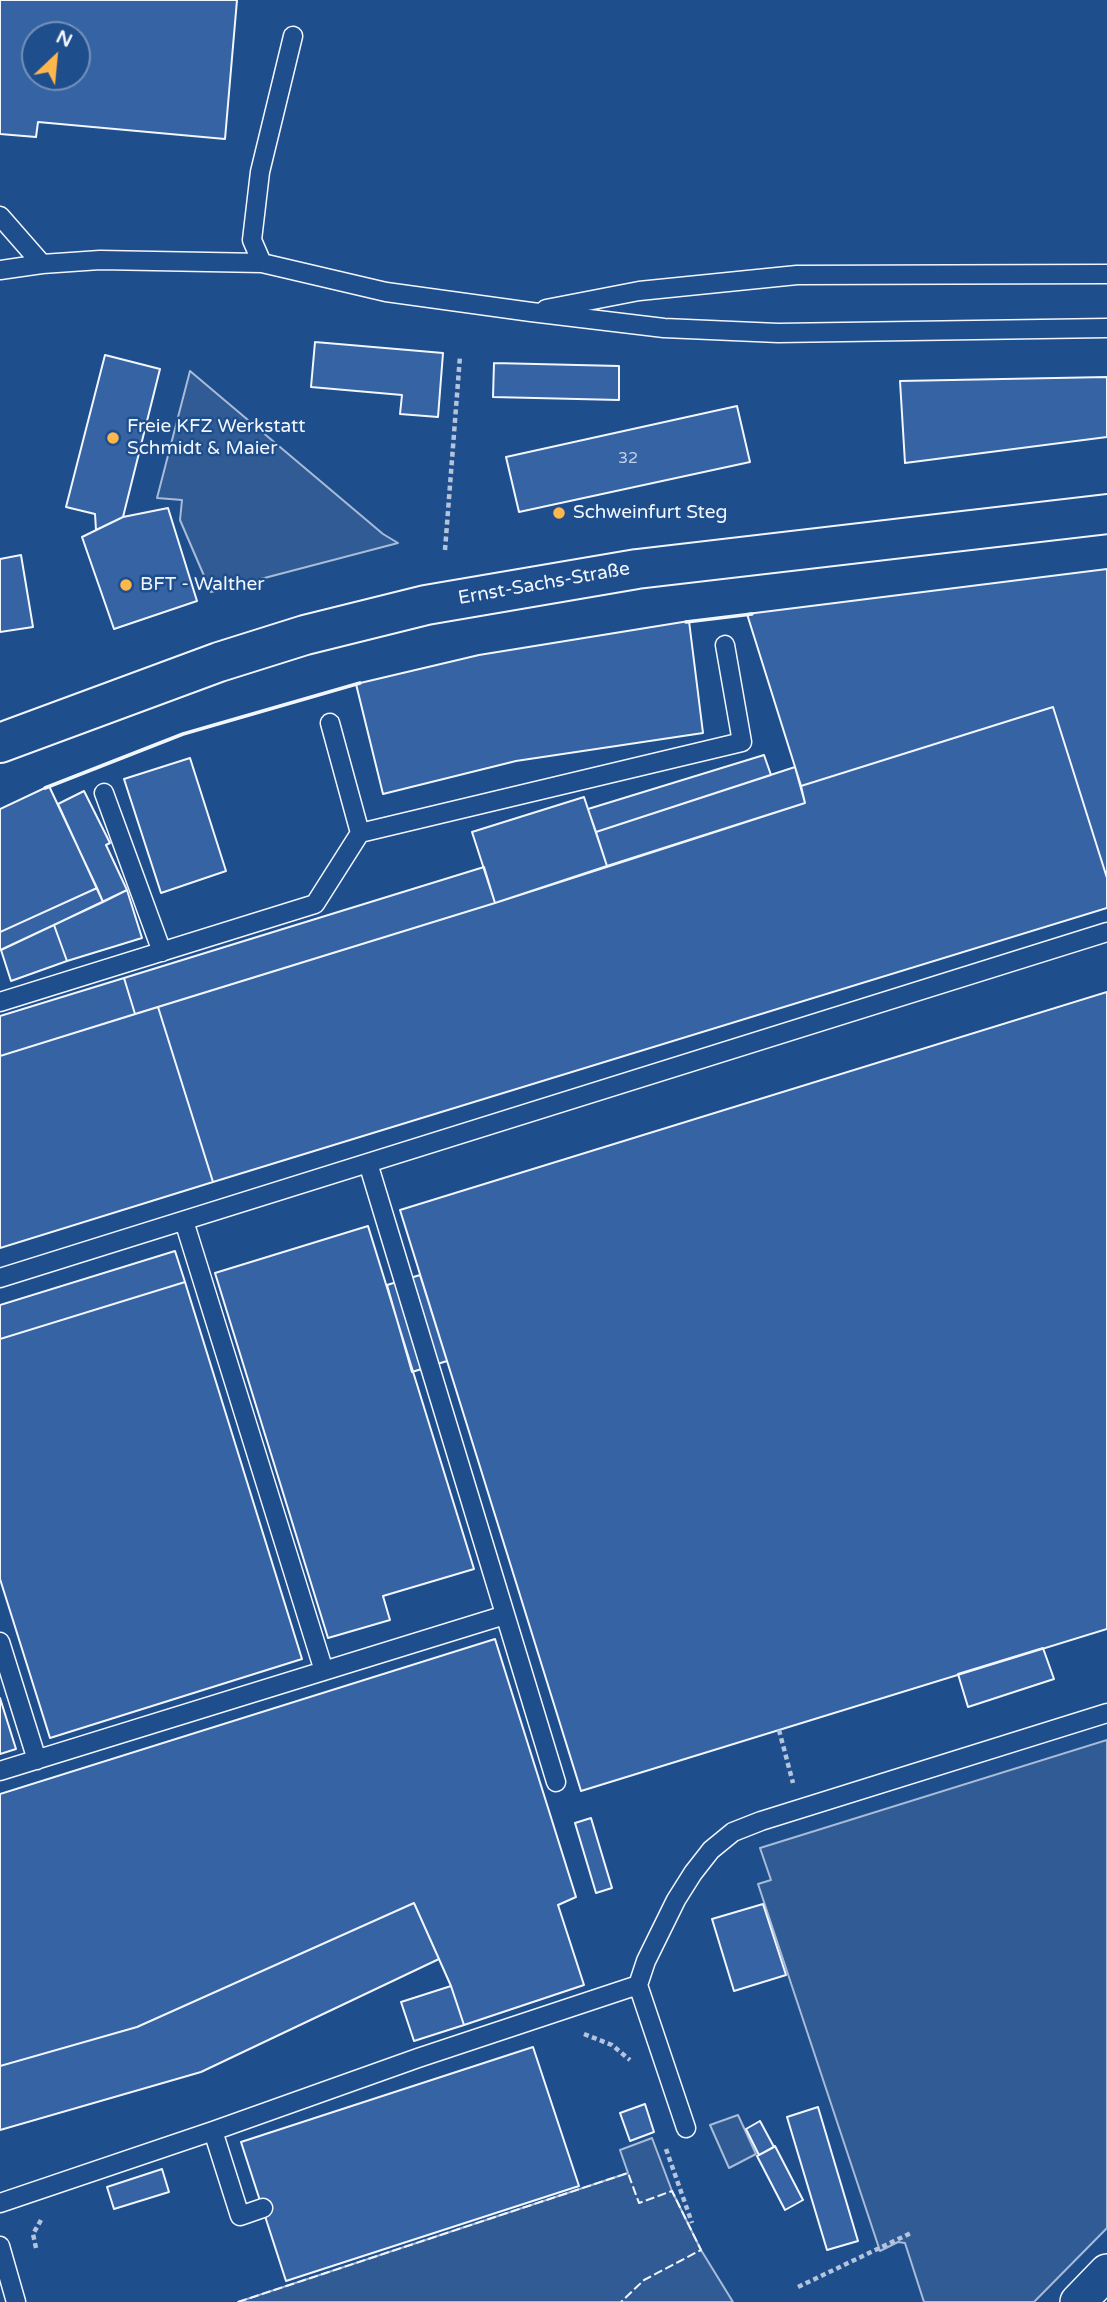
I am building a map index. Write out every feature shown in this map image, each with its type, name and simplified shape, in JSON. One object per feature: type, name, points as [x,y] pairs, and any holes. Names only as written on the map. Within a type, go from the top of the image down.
[{"type":"main road","name":"Ernst-Sachs-Straße","points":[[0,743],[219,662],[305,635],[426,605],[637,569],[1107,514]]},
{"type":"street","points":[[1078,2302],[1107,2272]]},
{"type":"lane","points":[[262,263],[253,240],[260,172],[293,36]]},
{"type":"lane","points":[[0,216],[42,264]]},
{"type":"lane","points":[[0,270],[100,260],[262,263],[386,292],[664,328],[778,333],[1107,328]]},
{"type":"lane","points":[[531,312],[639,290],[797,275],[1107,274]]},
{"type":"lane","points":[[0,1002],[315,904],[360,833],[742,741],[725,645]]},
{"type":"lane","points":[[330,723],[360,833]]},
{"type":"lane","points":[[104,793],[162,952]]},
{"type":"lane","points":[[0,1278],[1107,932]]},
{"type":"lane","points":[[368,1163],[556,1782]]},
{"type":"lane","points":[[184,1221],[324,1671]]},
{"type":"lane","points":[[0,1771],[505,1615]]},
{"type":"lane","points":[[0,1642],[37,1760]]},
{"type":"lane","points":[[686,2128],[638,1985],[646,1961],[676,1900],[711,1850],[733,1832],[761,1821],[1107,1713]]},
{"type":"lane","points":[[0,2203],[638,1985]]},
{"type":"lane","points":[[213,2131],[240,2216],[263,2208]]},
{"type":"lane","points":[[0,2246],[16,2302]]},
{"type":"path","points":[[445,550],[460,356]]},
{"type":"path","points":[[779,1730],[795,1793]]},
{"type":"path","points":[[663,2139],[692,2223]]},
{"type":"path","points":[[798,2287],[913,2232]]},
{"type":"shaded area","points":[[190,371],[383,534],[398,543],[211,592],[180,520],[182,500],[157,498]]},
{"type":"shaded area","points":[[1107,1740],[1107,2228],[1034,2302],[924,2302],[905,2243],[898,2242],[880,2251],[758,1884],[771,1880],[760,1848]]},
{"type":"shaded area","points":[[738,2115],[756,2154],[729,2168],[710,2125]]},
{"type":"shaded area","points":[[652,2138],[672,2191],[701,2250],[733,2302],[238,2302],[628,2173],[620,2150]]},
{"type":"building","points":[[0,0],[237,0],[225,139],[38,122],[36,137],[0,134]]},
{"type":"building","points":[[315,342],[443,353],[438,417],[400,414],[402,395],[311,387]]},
{"type":"building","name":"Freie KFZ Werkstatt Schmidt & Maier","points":[[105,355],[160,369],[123,517],[96,530],[95,514],[66,507]]},
{"type":"building","points":[[494,363],[619,366],[619,400],[493,397]]},
{"type":"building","points":[[1107,377],[1107,437],[905,463],[900,381]]},
{"type":"building","points":[[737,406],[750,462],[519,512],[506,457]]},
{"type":"building","points":[[168,508],[197,601],[114,629],[82,537],[123,517]]},
{"type":"building","points":[[21,555],[33,627],[0,632],[0,559]]},
{"type":"building","points":[[1107,569],[1107,878],[1053,707],[801,786],[747,614]]},
{"type":"building","points":[[689,621],[703,733],[516,761],[383,794],[356,684],[479,655]]},
{"type":"building","points":[[1053,707],[1107,878],[1107,908],[213,1182],[158,1007],[495,903],[805,803],[801,786]]},
{"type":"building","points":[[764,755],[771,775],[596,832],[588,809]]},
{"type":"building","points":[[190,758],[226,871],[161,893],[124,779]]},
{"type":"building","points":[[795,767],[805,803],[607,866],[596,832]]},
{"type":"building","points":[[49,786],[97,888],[0,932],[0,809]]},
{"type":"building","points":[[84,791],[110,843],[106,845],[127,890],[103,902],[58,804]]},
{"type":"building","points":[[584,797],[607,866],[495,903],[472,832]]},
{"type":"building","points":[[484,867],[495,903],[135,1014],[124,978]]},
{"type":"building","points":[[97,888],[103,902],[0,950],[0,932]]},
{"type":"building","points":[[127,890],[142,938],[67,961],[54,925]]},
{"type":"building","points":[[54,925],[67,961],[11,981],[1,950]]},
{"type":"building","points":[[124,978],[135,1014],[0,1056],[0,1016]]},
{"type":"building","points":[[1107,992],[1107,1629],[581,1791],[400,1210]]},
{"type":"building","points":[[158,1007],[213,1182],[0,1248],[0,1056]]},
{"type":"building","points":[[368,1226],[474,1569],[383,1596],[390,1620],[328,1638],[215,1273]]},
{"type":"building","points":[[175,1251],[185,1282],[0,1339],[0,1305]]},
{"type":"building","points":[[420,1275],[447,1361],[412,1372],[387,1285]]},
{"type":"building","points":[[185,1282],[302,1659],[50,1738],[0,1579],[0,1339]]},
{"type":"building","points":[[495,1639],[576,1897],[558,1905],[584,1985],[464,2025],[451,1986],[414,1903],[137,2027],[0,2066],[0,1794]]},
{"type":"building","points":[[1043,1648],[1054,1679],[968,1707],[958,1674]]},
{"type":"building","points":[[0,1698],[16,1749],[0,1754]]},
{"type":"building","points":[[591,1818],[612,1888],[596,1893],[575,1823]]},
{"type":"building","points":[[414,1903],[439,1959],[201,2072],[0,2130],[0,2066],[137,2027]]},
{"type":"building","points":[[763,1904],[786,1975],[734,1991],[712,1919]]},
{"type":"building","points":[[451,1986],[464,2025],[414,2041],[401,2002]]},
{"type":"building","points":[[533,2047],[579,2186],[286,2281],[241,2142]]},
{"type":"building","points":[[645,2104],[654,2132],[630,2141],[620,2113]]},
{"type":"building","points":[[818,2107],[858,2241],[827,2250],[787,2117]]},
{"type":"building","points":[[760,2121],[774,2147],[759,2155],[746,2129]]},
{"type":"building","points":[[775,2146],[803,2200],[785,2210],[757,2156]]},
{"type":"building","points":[[162,2169],[169,2192],[114,2209],[107,2187]]},
{"type":"fence","points":[[238,2302],[628,2173],[639,2203],[672,2191],[701,2250],[644,2280],[621,2302]]},
{"type":"wall","points":[[686,622],[752,614]]},
{"type":"wall","points":[[45,788],[183,734],[360,683]]},
{"type":"place","name":"Freie KFZ Werkstatt Schmidt & Maier","points":[[113,438]]},
{"type":"place","name":"Schweinfurt Steg","points":[[559,513]]},
{"type":"place","name":"BFT - Walther","points":[[126,585]]}]
